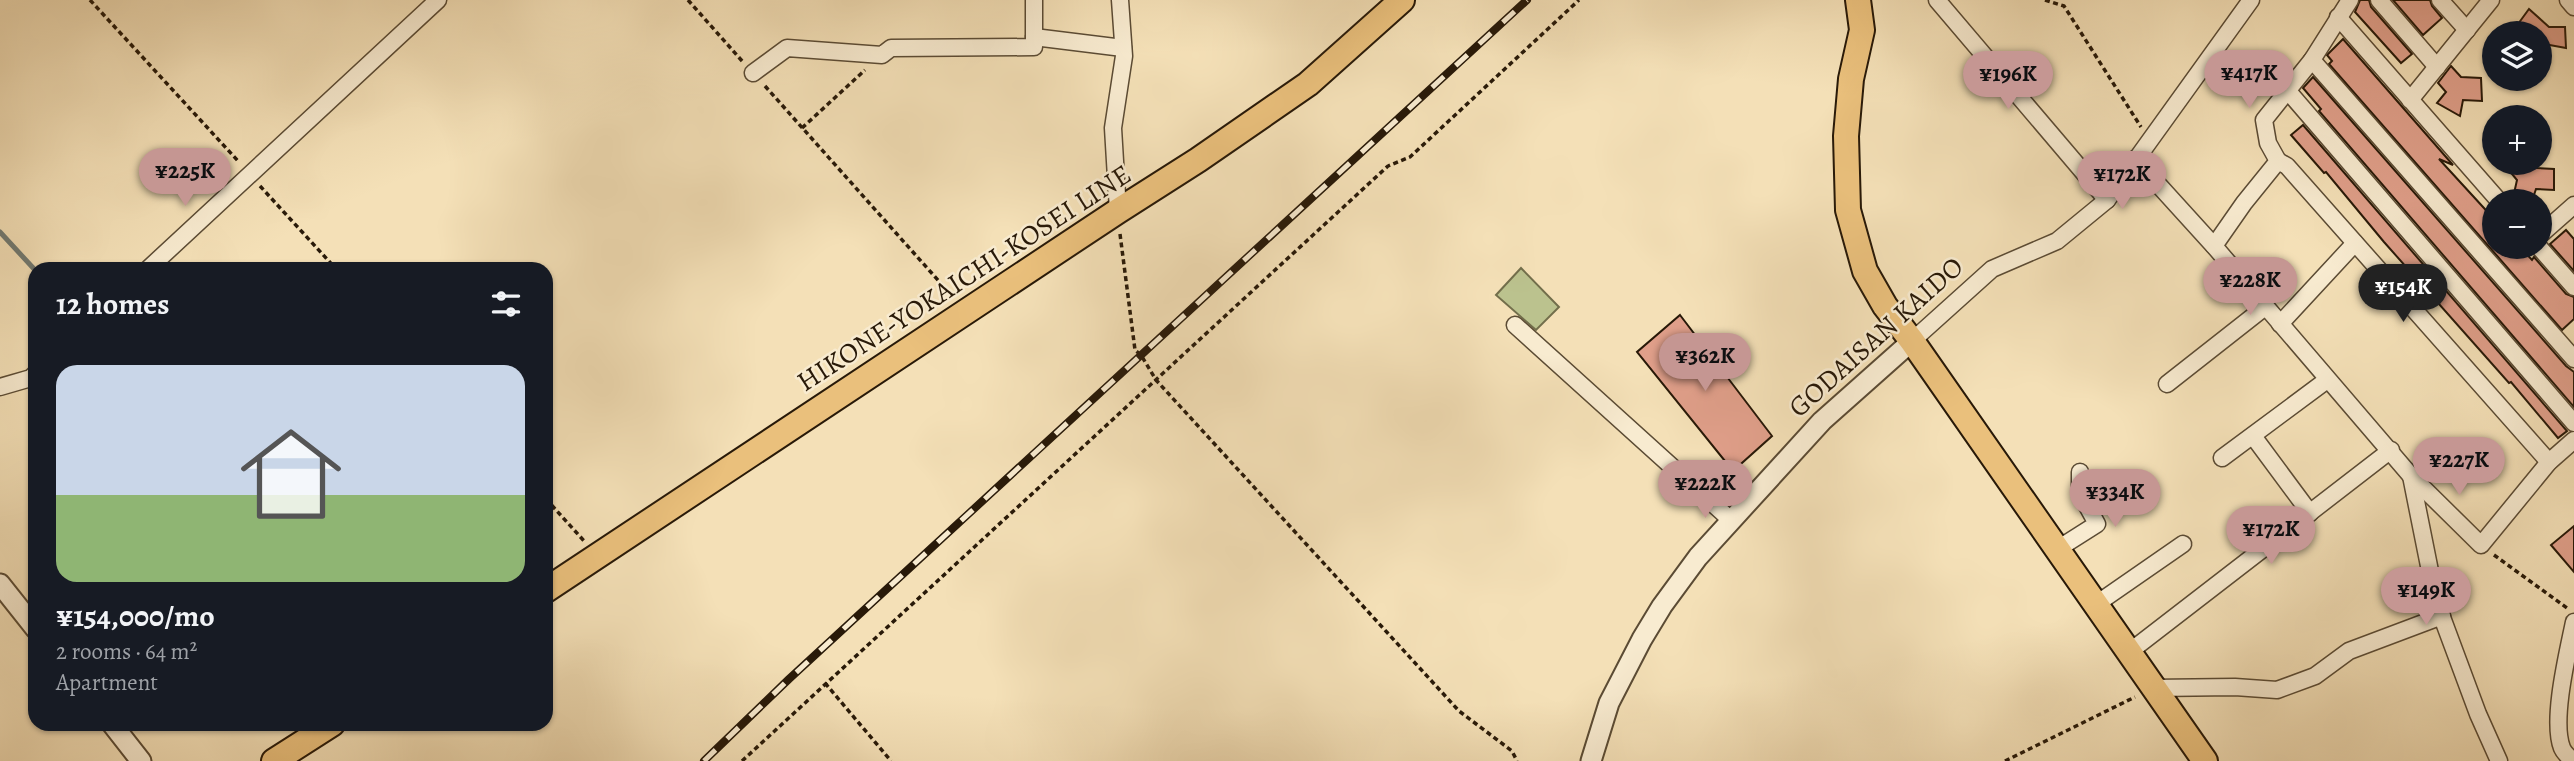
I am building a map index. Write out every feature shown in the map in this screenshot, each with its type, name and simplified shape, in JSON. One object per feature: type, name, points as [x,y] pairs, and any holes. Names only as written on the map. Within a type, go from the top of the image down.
[{"type":"main road","name":"HIKONE-YOKAICHI-KOSEI LINE","points":[[553,586],[1198,160],[1308,84],[1402,0]]},
{"type":"main road","points":[[1857,0],[1861,30],[1851,79],[1846,136],[1848,210],[1865,271],[1885,306],[2205,761]]},
{"type":"main road","points":[[274,761],[321,731]]},
{"type":"street","points":[[154,262],[438,0]]},
{"type":"street","points":[[753,73],[787,48],[882,55],[891,48],[1034,47],[1034,0]]},
{"type":"street","points":[[1118,211],[1113,128],[1124,48],[1120,0]]},
{"type":"street","points":[[1937,0],[2107,200]]},
{"type":"street","name":"GODAISAN KAIDO","points":[[1591,761],[1609,703],[1642,639],[1662,606],[1698,558],[1822,421],[1992,269],[2057,241],[2107,200],[2251,0]]},
{"type":"street","points":[[2350,0],[2312,60],[2264,120],[2269,143],[2278,160],[2287,166],[2549,462]]},
{"type":"street","points":[[2379,0],[2437,67]]},
{"type":"street","points":[[2440,0],[2467,30]]},
{"type":"street","points":[[2410,100],[2491,0]]},
{"type":"street","points":[[2568,0],[2574,7]]},
{"type":"street","points":[[2339,17],[2488,189]]},
{"type":"street","points":[[1034,37],[1124,48]]},
{"type":"street","points":[[2312,60],[2574,359]]},
{"type":"street","points":[[2287,90],[2574,423]]},
{"type":"street","points":[[2135,159],[2411,476],[2481,545],[2549,462],[2574,440]]},
{"type":"street","points":[[2214,247],[2278,160]]},
{"type":"street","points":[[2552,227],[2571,215]]},
{"type":"street","points":[[2280,324],[2355,243]]},
{"type":"street","points":[[2550,259],[2574,287]]},
{"type":"street","points":[[2167,384],[2266,307]]},
{"type":"street","points":[[1515,325],[1732,521]]},
{"type":"street","points":[[0,387],[28,379]]},
{"type":"street","points":[[2222,458],[2327,380]]},
{"type":"street","points":[[2253,436],[2310,513]]},
{"type":"street","points":[[2128,653],[2391,450]]},
{"type":"street","points":[[2056,550],[2097,524],[2080,493],[2080,472]]},
{"type":"street","points":[[2411,476],[2436,601],[2478,714],[2499,761]]},
{"type":"street","points":[[2095,605],[2183,544]]},
{"type":"street","points":[[0,584],[28,619]]},
{"type":"street","points":[[2153,688],[2235,687],[2277,690],[2315,676],[2348,651],[2442,616]]},
{"type":"street","points":[[2573,761],[2563,751],[2558,729],[2566,659],[2574,622]]},
{"type":"street","points":[[117,731],[141,761]]},
{"type":"path","points":[[90,0],[330,262]]},
{"type":"path","points":[[688,0],[966,312]]},
{"type":"path","points":[[742,761],[1388,166],[1410,156],[1580,0]]},
{"type":"path","points":[[2045,0],[2064,6]]},
{"type":"path","points":[[2065,0],[2064,6],[2104,72],[2150,140]]},
{"type":"path","points":[[802,128],[882,55]]},
{"type":"path","points":[[1118,211],[1135,350],[1156,380],[1459,711],[1512,751],[1517,761]]},
{"type":"path","points":[[553,507],[598,557]]},
{"type":"path","points":[[2481,545],[2574,614]]},
{"type":"path","points":[[825,683],[891,761]]},
{"type":"path","points":[[2005,761],[2153,688]]},
{"type":"green space","points":[[1521,268],[1559,307],[1536,330],[1496,295]]},
{"type":"building","points":[[2360,0],[2369,0],[2371,7],[2412,54],[2401,63],[2355,12]]},
{"type":"building","points":[[2393,0],[2430,0],[2442,18],[2423,35]]},
{"type":"building","points":[[2529,9],[2542,21],[2520,21]]},
{"type":"building","points":[[2552,27],[2565,27],[2566,48],[2552,45]]},
{"type":"building","points":[[2343,39],[2453,165],[2439,159],[2482,206],[2482,239],[2329,64],[2332,61],[2327,55]]},
{"type":"building","points":[[2451,66],[2461,77],[2481,78],[2482,101],[2463,100],[2460,116],[2437,103],[2446,92],[2438,83]]},
{"type":"building","points":[[2313,77],[2574,372],[2574,407],[2319,111],[2321,109],[2303,88]]},
{"type":"building","points":[[2303,125],[2567,431],[2558,438],[2291,135]]},
{"type":"building","points":[[2554,169],[2554,190],[2515,189],[2517,180],[2513,175],[2552,175]]},
{"type":"building","points":[[2566,230],[2574,239],[2574,271],[2552,246],[2552,242]]},
{"type":"building","points":[[2500,259],[2536,259],[2566,294],[2574,297],[2574,319],[2562,330]]},
{"type":"building","points":[[1680,315],[1772,436],[1733,471],[1637,352]]},
{"type":"building","points":[[2574,526],[2574,572],[2551,545]]},
{"type":"waterway","points":[[0,232],[28,262]]},
{"type":"railway","points":[[704,761],[789,679],[1527,0]]}]
